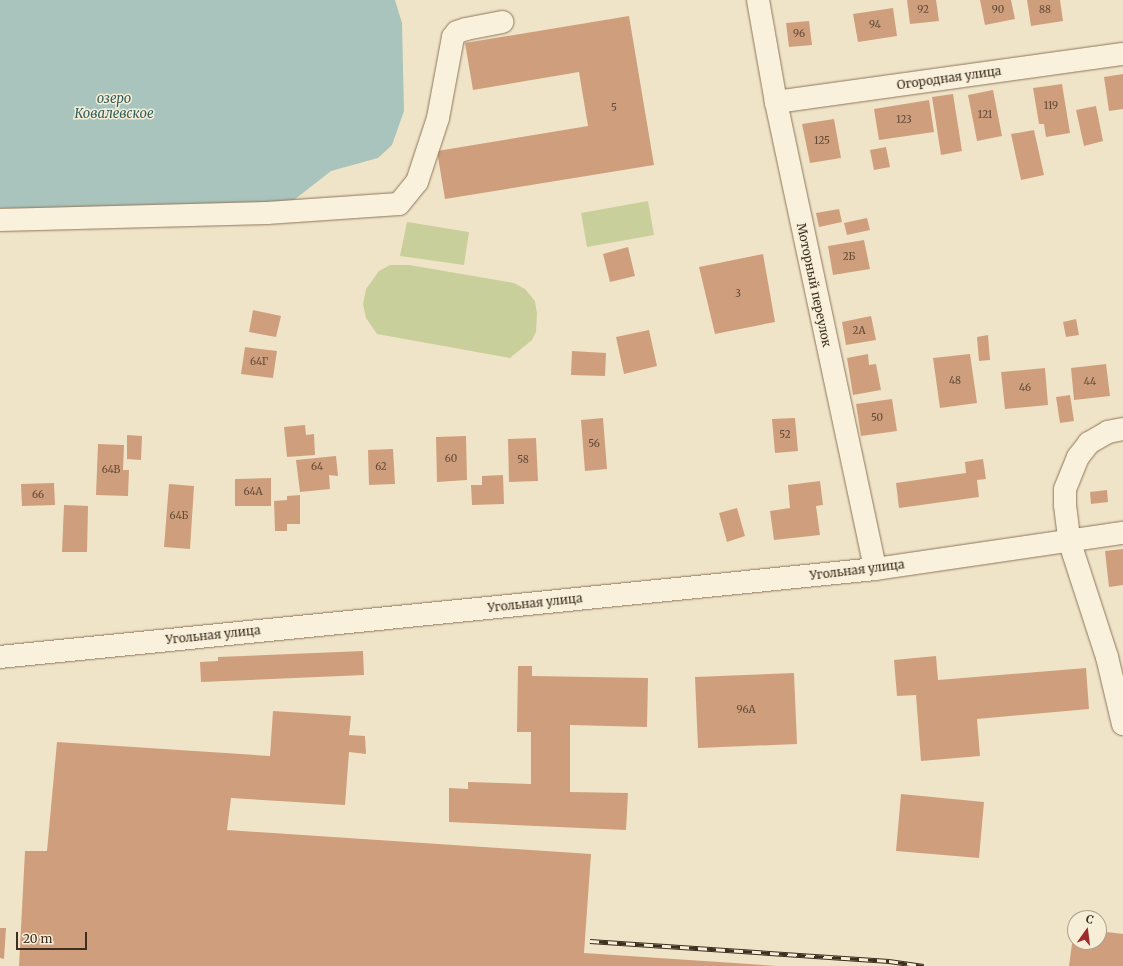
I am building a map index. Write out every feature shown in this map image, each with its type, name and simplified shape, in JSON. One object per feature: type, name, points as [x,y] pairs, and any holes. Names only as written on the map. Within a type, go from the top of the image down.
[{"type":"street","name":"Моторный переулок","points":[[758,0],[776,102],[875,569]]},
{"type":"street","points":[[0,220],[267,213],[385,207],[399,204],[417,182],[438,118],[449,44],[457,32],[466,28],[502,22]]},
{"type":"street","name":"Огородная улица","points":[[776,102],[1123,54]]},
{"type":"street","points":[[1123,428],[1108,432],[1089,443],[1078,457],[1066,490],[1069,540],[1107,657],[1123,724]]},
{"type":"street","name":"Угольная улица","points":[[0,657],[875,569],[1123,533]]},
{"type":"green space","points":[[648,201],[654,235],[587,247],[581,213]]},
{"type":"green space","points":[[407,222],[469,232],[464,265],[400,256]]},
{"type":"green space","points":[[390,265],[409,265],[514,283],[525,289],[535,301],[537,314],[536,332],[532,340],[510,358],[377,334],[366,318],[363,304],[366,289],[379,271]]},
{"type":"water","name":"озеро Ковалевское","points":[[0,0],[395,0],[402,23],[404,111],[392,145],[378,158],[331,171],[294,200],[267,209],[77,215],[34,208],[0,208]]},
{"type":"building","points":[[907,0],[936,0],[939,21],[910,24]]},
{"type":"building","points":[[980,0],[1011,0],[1015,19],[985,25]]},
{"type":"building","points":[[1027,0],[1060,0],[1063,21],[1031,26]]},
{"type":"building","points":[[893,8],[897,36],[858,42],[853,14]]},
{"type":"building","points":[[629,16],[654,165],[445,199],[437,151],[588,126],[579,72],[473,90],[465,43]]},
{"type":"building","points":[[809,21],[812,45],[789,47],[786,23]]},
{"type":"building","points":[[1123,74],[1123,109],[1109,111],[1104,77]]},
{"type":"building","points":[[1062,84],[1070,133],[1046,137],[1044,124],[1039,124],[1033,88]]},
{"type":"building","points":[[993,90],[1002,136],[977,141],[968,95]]},
{"type":"building","points":[[953,94],[962,151],[941,155],[932,97]]},
{"type":"building","points":[[929,100],[934,132],[879,140],[874,109]]},
{"type":"building","points":[[1096,106],[1103,141],[1084,146],[1076,110]]},
{"type":"building","points":[[834,119],[841,158],[810,163],[802,124]]},
{"type":"building","points":[[1034,130],[1044,175],[1021,180],[1011,134]]},
{"type":"building","points":[[886,147],[890,167],[874,170],[870,150]]},
{"type":"building","points":[[839,209],[842,222],[819,227],[816,213]]},
{"type":"building","points":[[867,218],[870,230],[847,235],[844,223]]},
{"type":"building","points":[[864,240],[870,269],[833,275],[828,246]]},
{"type":"building","points":[[628,247],[635,276],[610,282],[603,254]]},
{"type":"building","points":[[763,254],[775,322],[715,334],[699,267]]},
{"type":"building","points":[[253,310],[281,316],[276,337],[249,332]]},
{"type":"building","points":[[871,316],[876,340],[846,345],[842,322]]},
{"type":"building","points":[[1076,319],[1079,335],[1066,337],[1063,322]]},
{"type":"building","points":[[649,330],[657,366],[624,374],[616,337]]},
{"type":"building","points":[[988,335],[990,360],[979,361],[977,337]]},
{"type":"building","points":[[245,347],[277,351],[273,378],[241,374]]},
{"type":"building","points":[[572,351],[606,353],[605,376],[571,375]]},
{"type":"building","points":[[868,354],[869,365],[876,364],[881,390],[853,395],[847,358]]},
{"type":"building","points":[[970,354],[977,403],[940,408],[933,358]]},
{"type":"building","points":[[1106,364],[1110,396],[1074,400],[1071,368]]},
{"type":"building","points":[[1045,368],[1048,405],[1005,409],[1001,372]]},
{"type":"building","points":[[1070,395],[1074,421],[1060,423],[1056,397]]},
{"type":"building","points":[[892,399],[897,431],[861,436],[856,404]]},
{"type":"building","points":[[603,418],[607,469],[585,471],[581,420]]},
{"type":"building","points":[[795,418],[798,451],[775,453],[772,419]]},
{"type":"building","points":[[305,425],[306,435],[314,434],[315,455],[287,457],[284,427]]},
{"type":"building","points":[[127,435],[142,436],[141,460],[127,459]]},
{"type":"building","points":[[466,436],[467,480],[437,482],[436,437]]},
{"type":"building","points":[[536,438],[538,481],[509,482],[508,439]]},
{"type":"building","points":[[98,444],[124,445],[123,470],[129,470],[128,496],[96,495]]},
{"type":"building","points":[[393,449],[395,484],[369,485],[368,450]]},
{"type":"building","points":[[336,456],[338,476],[329,475],[330,489],[300,492],[296,460]]},
{"type":"building","points":[[983,459],[986,479],[977,480],[979,497],[899,508],[896,483],[966,473],[965,462]]},
{"type":"building","points":[[503,475],[504,504],[472,505],[471,485],[482,485],[482,476]]},
{"type":"building","points":[[271,478],[271,506],[235,506],[235,479]]},
{"type":"building","points":[[820,481],[823,505],[816,506],[820,535],[774,540],[770,511],[790,508],[788,485]]},
{"type":"building","points":[[54,483],[55,505],[22,506],[21,484]]},
{"type":"building","points":[[169,484],[194,486],[190,549],[164,547]]},
{"type":"building","points":[[1107,490],[1108,502],[1091,504],[1090,492]]},
{"type":"building","points":[[300,495],[300,524],[287,524],[287,531],[275,531],[274,501],[287,500],[287,496]]},
{"type":"building","points":[[64,505],[88,506],[87,552],[62,552]]},
{"type":"building","points":[[737,508],[745,536],[727,542],[719,513]]},
{"type":"building","points":[[1123,549],[1123,585],[1109,587],[1105,551]]},
{"type":"building","points":[[363,651],[364,675],[201,682],[200,662],[218,661],[218,657]]},
{"type":"building","points":[[936,656],[938,680],[1086,668],[1089,709],[977,719],[980,756],[921,761],[916,695],[897,696],[894,660]]},
{"type":"building","points":[[518,666],[532,666],[532,676],[648,678],[647,727],[570,725],[570,792],[628,793],[626,830],[449,822],[449,788],[468,789],[468,782],[531,784],[531,732],[517,732]]},
{"type":"building","points":[[794,673],[797,744],[698,748],[695,677]]},
{"type":"building","points":[[273,711],[351,716],[349,735],[365,736],[366,754],[349,752],[345,805],[231,798],[227,830],[591,854],[584,953],[777,966],[19,966],[25,851],[47,851],[57,742],[270,756]]},
{"type":"building","points":[[901,794],[984,802],[979,858],[896,851]]},
{"type":"building","points":[[0,928],[6,928],[4,959],[0,958]]},
{"type":"building","points":[[1107,932],[1123,934],[1123,966],[1069,966],[1071,950],[1107,950]]},
{"type":"railway","points":[[590,941],[889,961],[924,966]]}]
